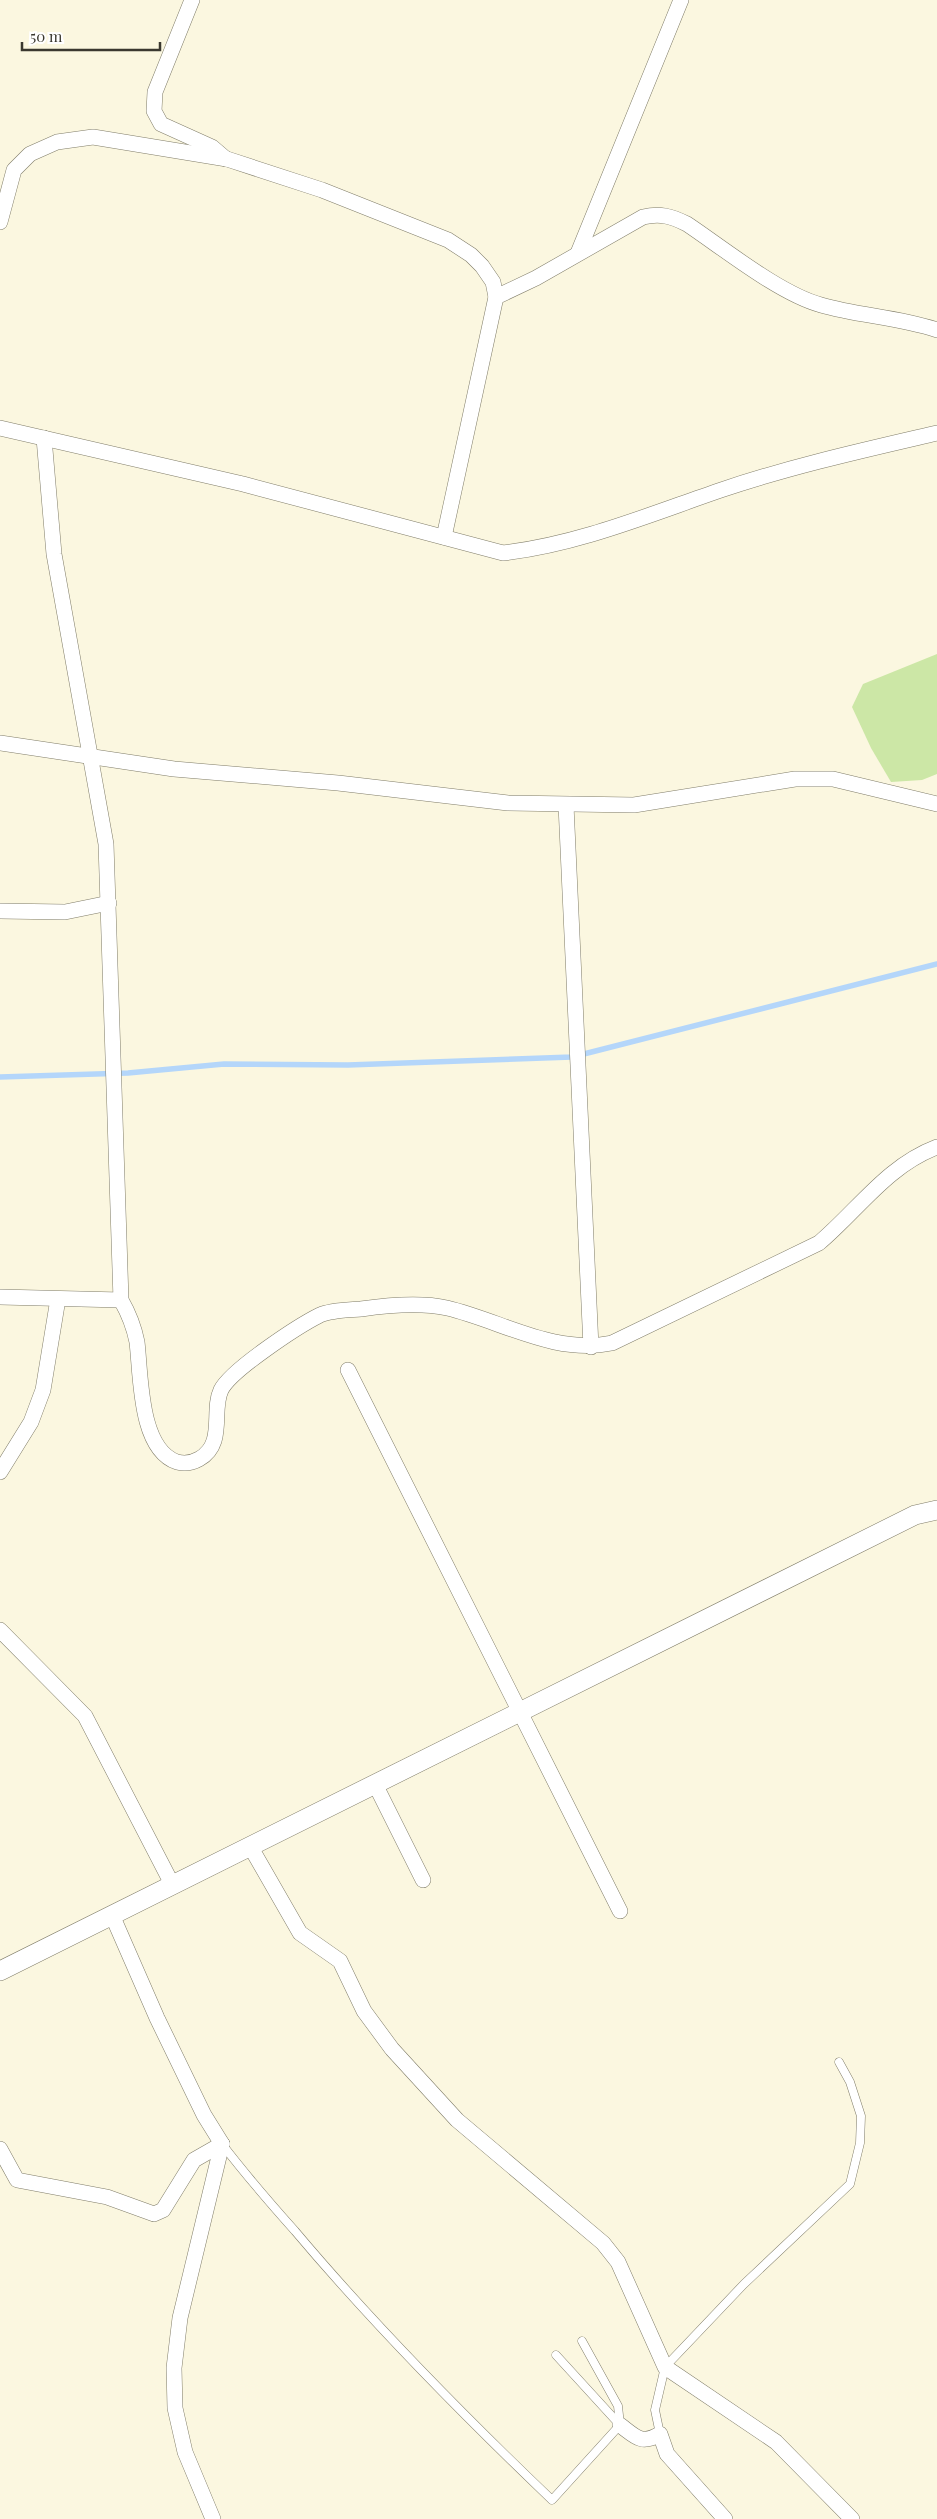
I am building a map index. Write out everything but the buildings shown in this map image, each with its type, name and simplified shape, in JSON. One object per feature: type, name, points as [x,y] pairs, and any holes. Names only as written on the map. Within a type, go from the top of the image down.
[{"type":"street","points":[[192,0],[156,92],[154,111],[161,124],[212,147],[227,160]]},
{"type":"street","points":[[578,253],[681,0]]},
{"type":"street","points":[[0,222],[14,170],[30,154],[57,142],[93,137],[227,160],[322,190],[448,240],[471,254],[482,266],[492,282],[496,297],[444,537]]},
{"type":"street","points":[[496,297],[536,278],[643,218],[656,214],[671,216],[687,224],[780,286],[820,305],[912,322],[937,330]]},
{"type":"street","points":[[0,428],[243,484],[503,553],[538,549],[594,535],[722,490],[820,460],[937,433]]},
{"type":"street","points":[[44,438],[54,554],[106,844],[121,1300],[130,1316],[137,1342],[140,1382],[147,1422],[157,1446],[166,1456],[178,1462],[192,1463],[206,1455],[214,1441],[221,1390],[250,1359],[321,1314],[391,1304],[446,1308],[565,1345],[591,1347],[612,1343],[819,1243],[842,1224],[893,1170],[917,1155],[937,1147]]},
{"type":"street","points":[[0,743],[174,769],[338,783],[508,803],[634,805],[795,779],[833,778],[937,804]]},
{"type":"street","points":[[566,805],[591,1347]]},
{"type":"street","points":[[0,911],[65,912],[109,903]]},
{"type":"street","points":[[0,1297],[121,1300]]},
{"type":"street","points":[[0,1472],[31,1422],[43,1390],[58,1299]]},
{"type":"street","points":[[348,1370],[620,1911]]},
{"type":"street","points":[[0,1971],[914,1516],[937,1510]]},
{"type":"street","points":[[0,1630],[85,1716],[172,1884]]},
{"type":"street","points":[[375,1784],[423,1880]]},
{"type":"street","points":[[250,1846],[300,1933],[340,1961],[364,2011],[392,2048],[457,2120],[608,2249],[618,2262],[665,2367],[776,2442],[852,2519]]},
{"type":"street","points":[[112,1914],[161,2027],[204,2115],[222,2144],[180,2318],[174,2368],[175,2408],[185,2452],[213,2519]]},
{"type":"street","points":[[0,2149],[17,2180],[107,2196],[154,2214],[163,2210],[194,2160],[222,2144]]},
{"type":"street","points":[[620,2425],[639,2439],[649,2441],[660,2434],[667,2454],[724,2519]]},
{"type":"lane","points":[[660,2434],[656,2410],[665,2367],[744,2284],[850,2184],[860,2143],[861,2116],[850,2082],[839,2062]]},
{"type":"lane","points":[[222,2144],[299,2237],[381,2328],[490,2440],[552,2500],[620,2425],[618,2406],[582,2341]]},
{"type":"lane","points":[[556,2354],[620,2425]]},
{"type":"green space","points":[[937,654],[937,774],[922,780],[891,782],[871,748],[852,707],[863,684]]},
{"type":"waterway","points":[[0,1077],[128,1073],[224,1064],[348,1065],[572,1057],[937,964]]}]
